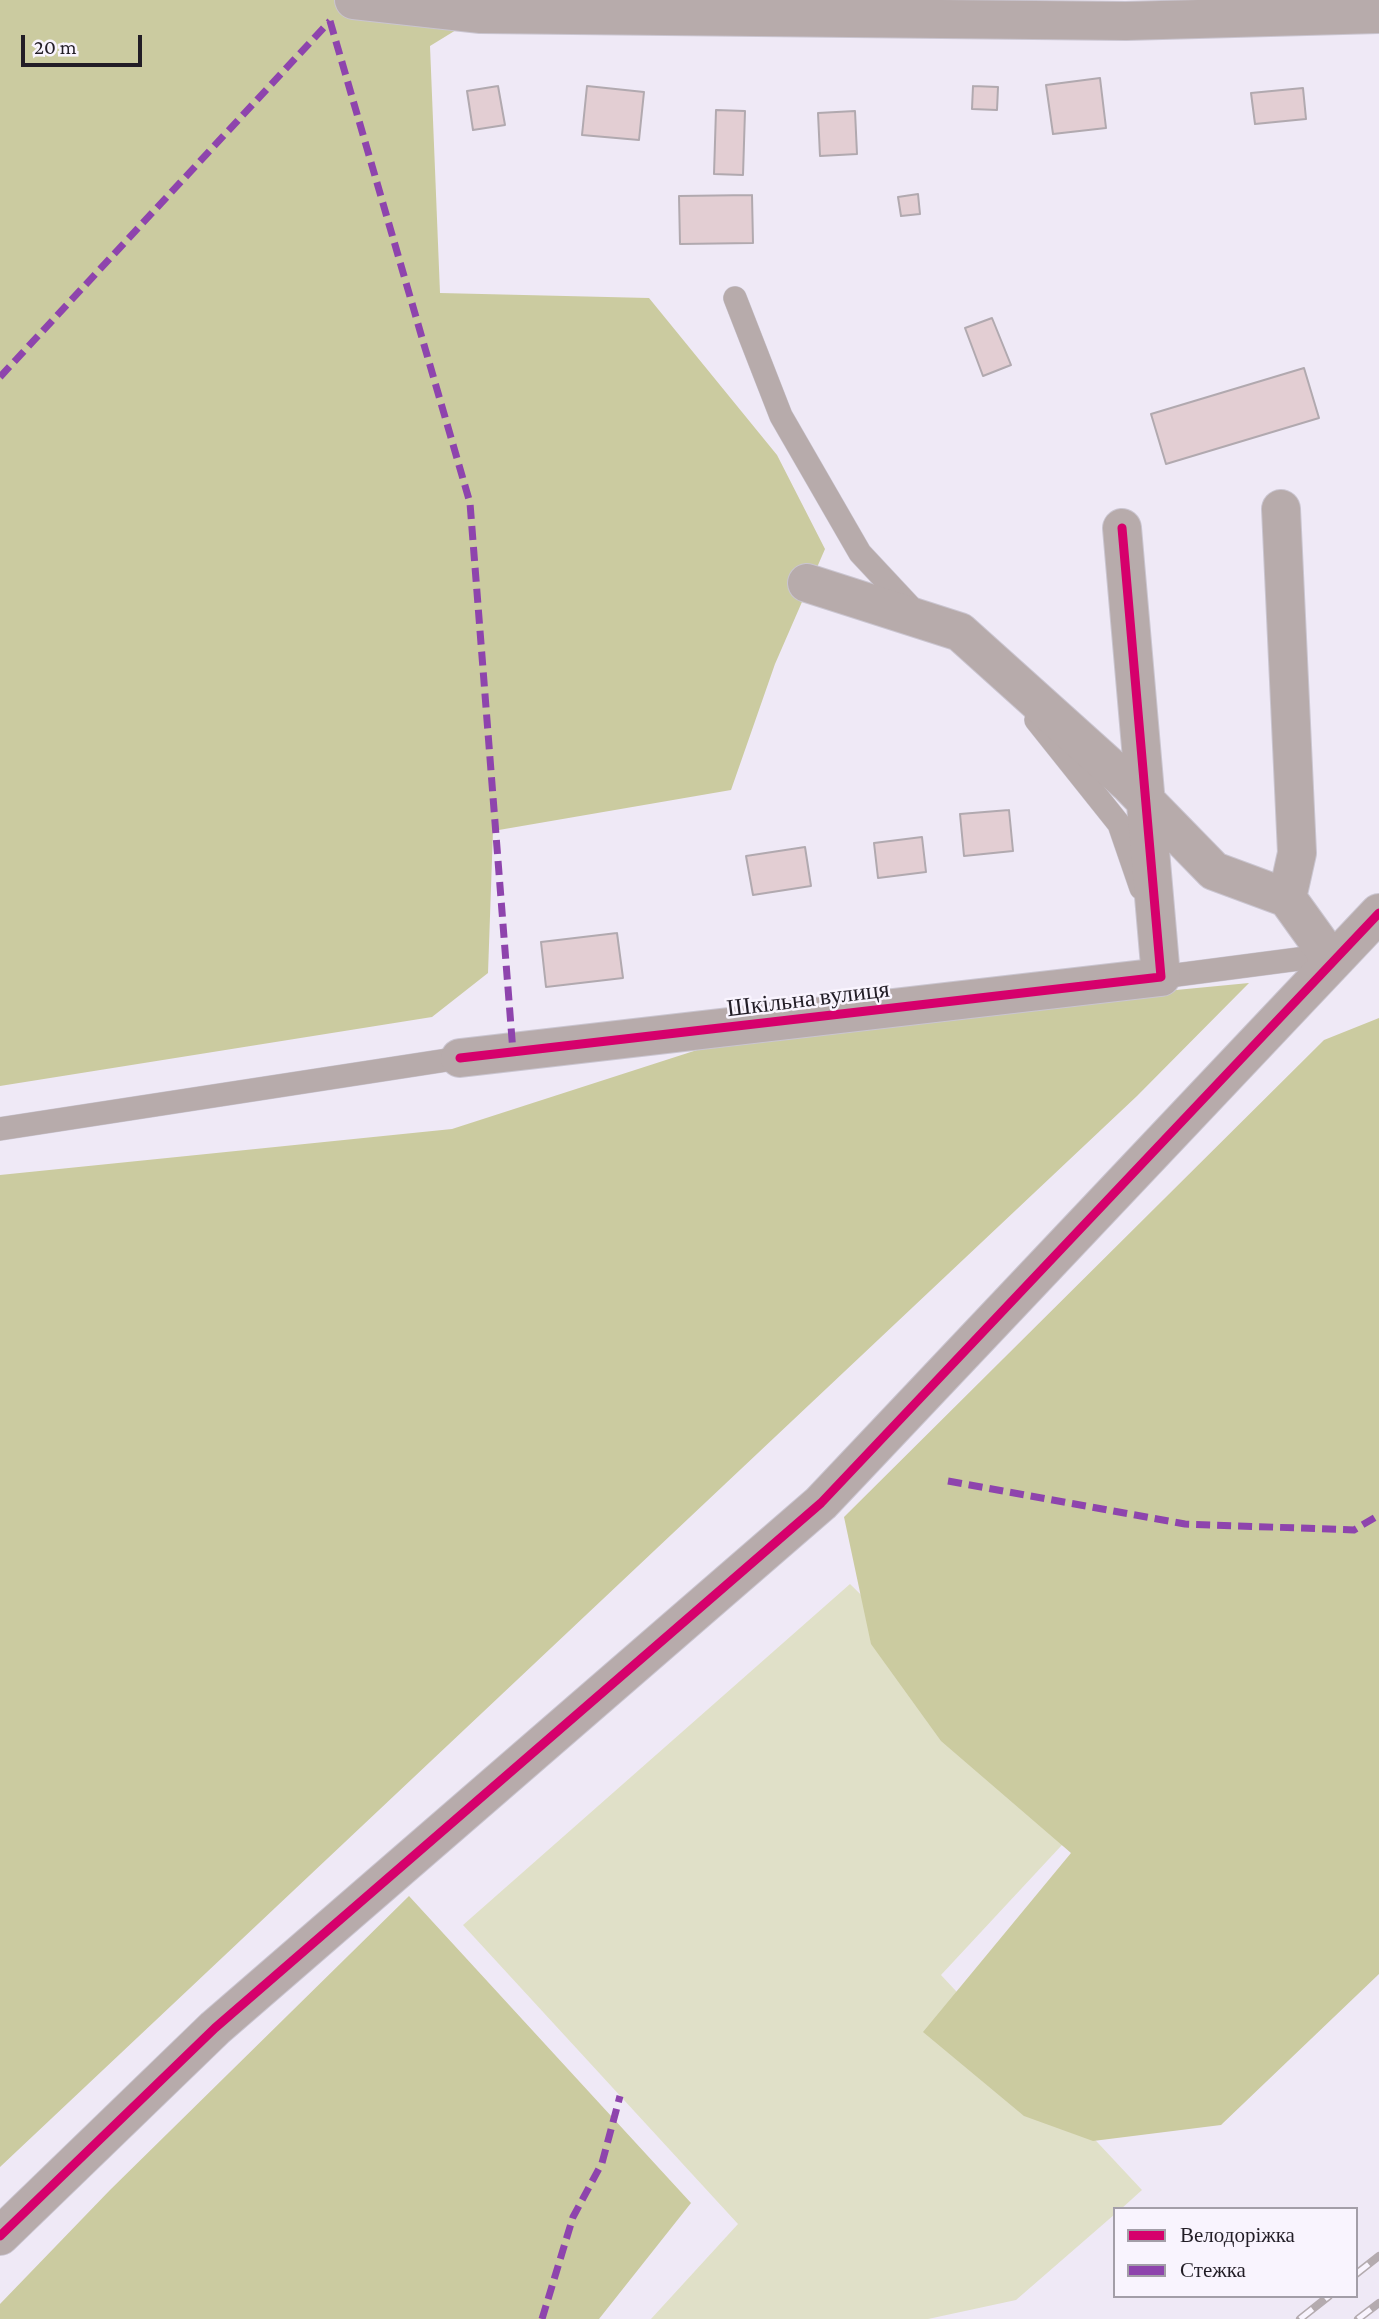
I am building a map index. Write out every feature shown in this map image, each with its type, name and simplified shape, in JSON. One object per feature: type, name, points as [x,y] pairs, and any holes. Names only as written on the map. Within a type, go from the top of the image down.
[{"type":"street","points":[[354,0],[481,14],[1126,21],[1379,14]]},
{"type":"street","points":[[1281,509],[1297,853],[1287,898]]},
{"type":"street","points":[[1122,528],[1160,977]]},
{"type":"street","points":[[807,583],[960,632],[1145,799],[1214,871],[1287,898],[1350,952]]},
{"type":"street","points":[[0,2236],[215,2028],[821,1503],[1350,952],[1379,912]]},
{"type":"street","name":"Шкільна вулиця","points":[[460,1058],[1160,977]]},
{"type":"lane","points":[[735,298],[781,416],[860,553],[926,621],[1025,705],[1119,824],[1150,914],[1160,977],[1350,952]]},
{"type":"lane","points":[[0,1129],[460,1058]]},
{"type":"green space","points":[[0,0],[505,0],[430,46],[440,293],[649,298],[777,455],[825,549],[775,664],[731,790],[493,831],[488,973],[432,1017],[0,1086]]},
{"type":"green space","points":[[1249,983],[1137,1096],[0,2167],[0,1175],[452,1129],[759,1030]]},
{"type":"green space","points":[[1379,1018],[1379,1974],[1221,2125],[1093,2141],[1024,2116],[923,2032],[1071,1853],[941,1741],[871,1644],[844,1517],[1324,1040]]},
{"type":"green space","points":[[850,1584],[1088,1817],[941,1975],[1142,2190],[1123,2207],[1113,2207],[1113,2216],[1016,2300],[928,2319],[651,2319],[738,2224],[463,1925]]},
{"type":"green space","points":[[409,1896],[691,2203],[599,2319],[0,2319],[0,2304],[110,2190]]},
{"type":"building","points":[[1100,78],[1106,128],[1053,134],[1046,85]]},
{"type":"building","points":[[498,86],[505,125],[473,130],[467,91]]},
{"type":"building","points":[[587,86],[644,92],[639,140],[582,135]]},
{"type":"building","points":[[973,86],[998,87],[997,110],[972,109]]},
{"type":"building","points":[[1303,88],[1306,119],[1255,124],[1251,93]]},
{"type":"building","points":[[716,110],[745,111],[743,175],[714,174]]},
{"type":"building","points":[[855,111],[857,154],[820,156],[818,113]]},
{"type":"building","points":[[918,194],[920,214],[901,216],[898,197]]},
{"type":"building","points":[[752,195],[753,243],[680,244],[679,196]]},
{"type":"building","points":[[992,318],[1011,365],[983,376],[965,328]]},
{"type":"building","points":[[1304,368],[1319,418],[1166,464],[1151,414]]},
{"type":"building","points":[[1009,810],[1013,851],[964,856],[960,814]]},
{"type":"building","points":[[922,837],[926,872],[878,878],[874,843]]},
{"type":"building","points":[[805,847],[811,886],[753,895],[746,856]]},
{"type":"building","points":[[617,933],[623,978],[546,987],[541,942]]},
{"type":"railway","points":[[1358,2272],[1379,2256]]},
{"type":"railway","points":[[1300,2319],[1326,2298]]},
{"type":"railway","points":[[1358,2319],[1379,2303]]},
{"type":"marked path","points":[[330,21],[470,503],[513,1052]]},
{"type":"marked path","points":[[0,377],[330,21]]},
{"type":"marked path","points":[[948,1481],[1185,1524],[1354,1530],[1379,1515]]},
{"type":"marked path","points":[[542,2319],[573,2217],[602,2163],[620,2096]]},
{"type":"cycle path","points":[[460,1058],[1161,977],[1122,528]]},
{"type":"cycle path","points":[[0,2236],[215,2028],[821,1503],[1379,913]]}]
